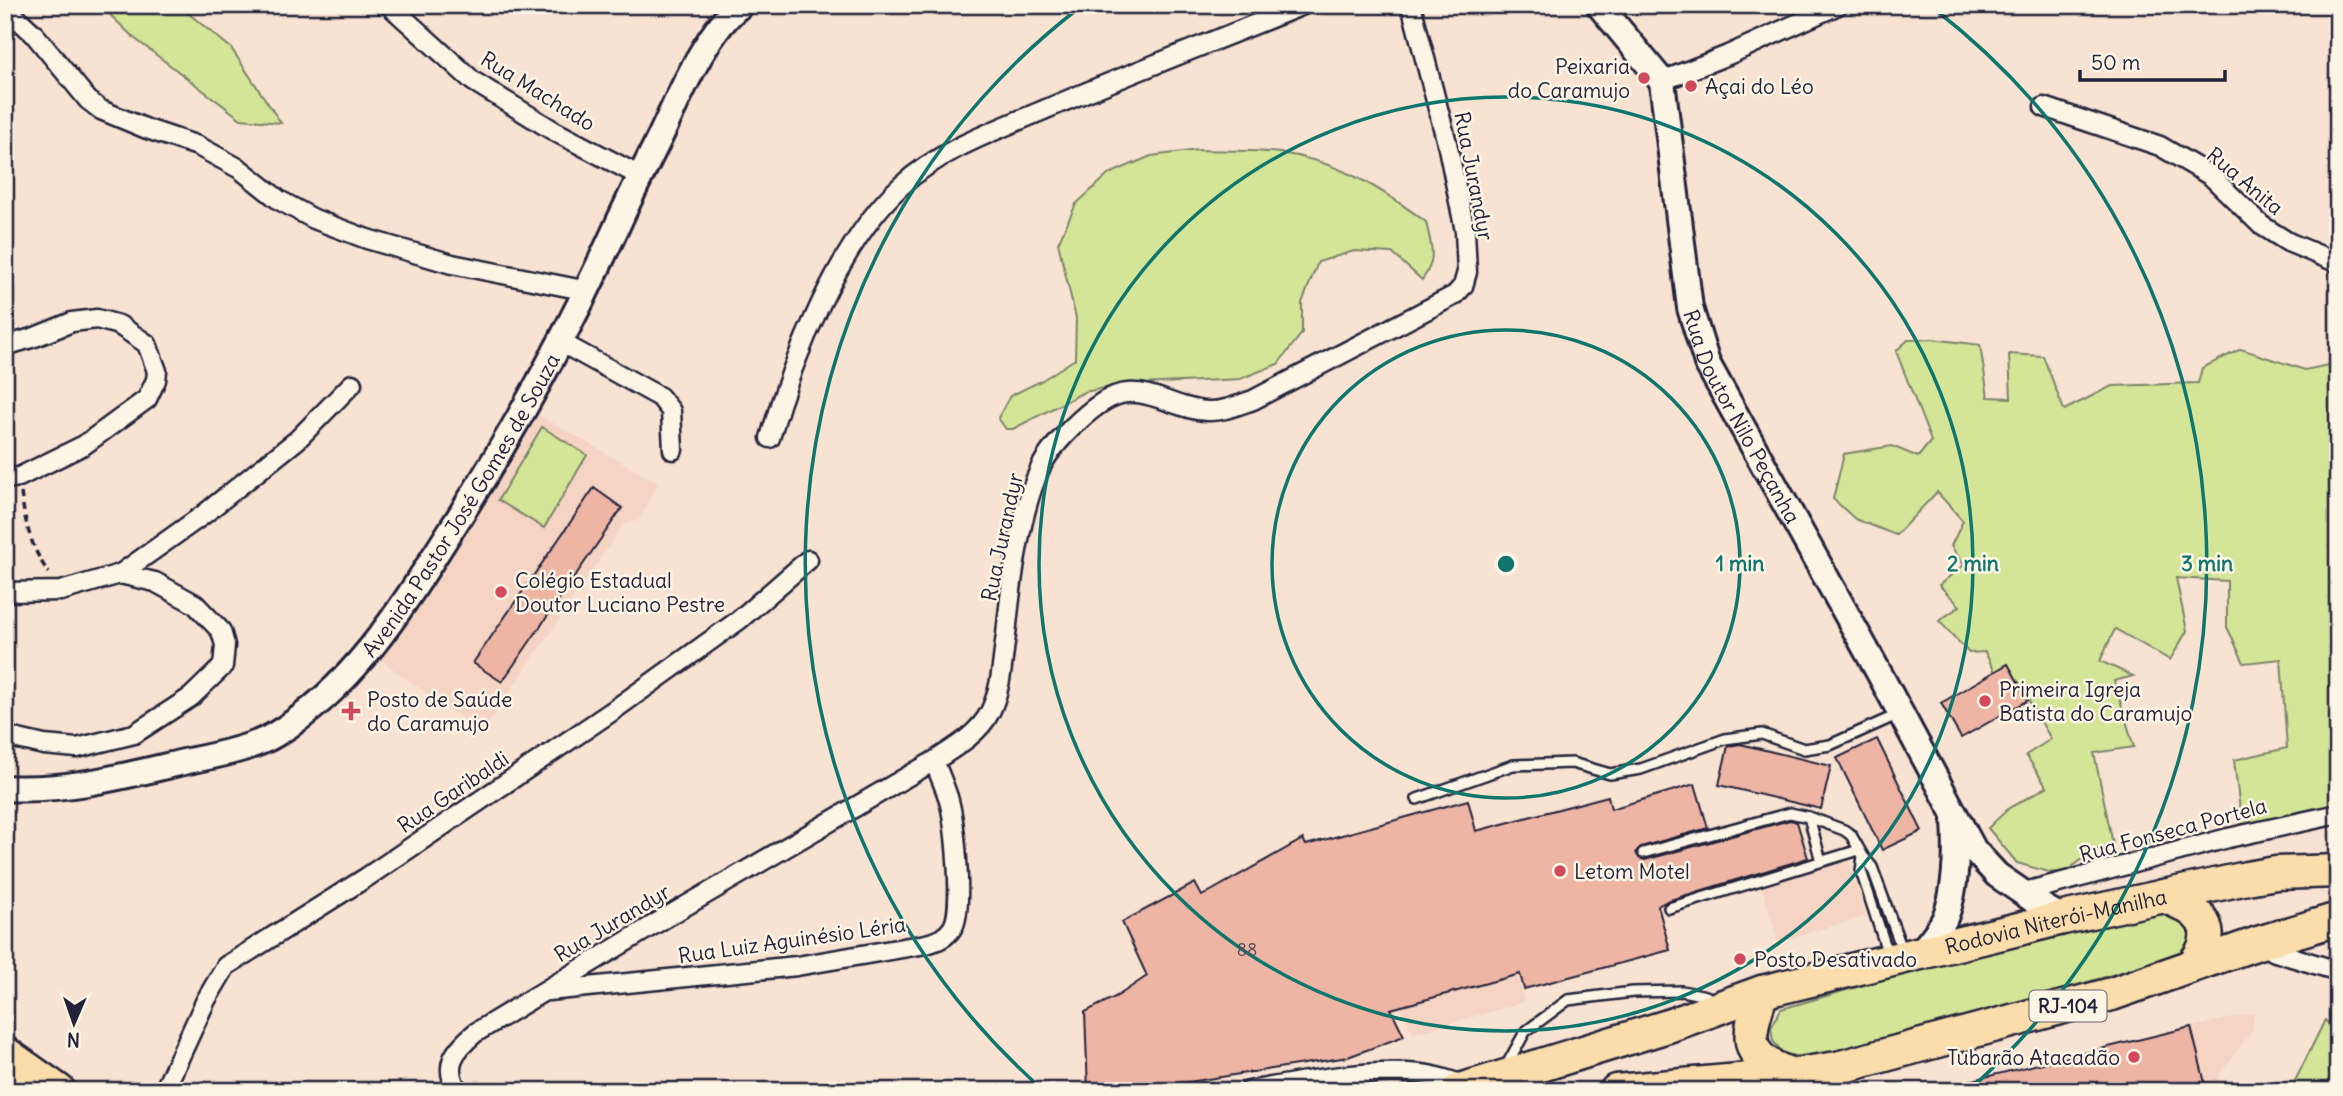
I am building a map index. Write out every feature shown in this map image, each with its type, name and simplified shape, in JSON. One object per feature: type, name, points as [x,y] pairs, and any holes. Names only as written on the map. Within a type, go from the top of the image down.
[{"type":"highway","name":"Rodovia Niterói-Manilha","points":[[1464,1089],[1762,992],[2163,896],[2266,875],[2338,871]]},
{"type":"highway","points":[[2163,896],[2191,907],[2206,929],[2206,946],[2194,964]]},
{"type":"highway","name":"RJ-104","points":[[1616,1091],[1796,1083],[1838,1068],[2112,994],[2194,964],[2338,919]]},
{"type":"highway","points":[[1762,992],[1751,1038],[1760,1061],[1796,1083]]},
{"type":"highway","points":[[5,1053],[59,1091]]},
{"type":"street","name":"Rua Machado","points":[[389,5],[473,81],[554,131],[640,176]]},
{"type":"street","name":"Avenida Pastor José Gomes de Souza","points":[[5,788],[98,782],[223,754],[273,737],[299,719],[355,669],[401,609],[475,493],[562,343],[679,97],[711,39],[731,12],[741,5]]},
{"type":"street","points":[[770,438],[803,344],[841,266],[869,219],[901,185],[933,162],[988,134],[1303,5]]},
{"type":"street","name":"Rua Jurandyr","points":[[457,1091],[451,1080],[450,1068],[458,1048],[475,1033],[934,761],[967,738],[989,715],[1002,679],[1013,579],[1032,488],[1041,466],[1078,420],[1110,398],[1128,392],[1206,411],[1226,409],[1253,400],[1455,295],[1463,286],[1467,272],[1465,231],[1447,143],[1411,5]]},
{"type":"street","points":[[1603,6],[1662,81],[1728,55],[1838,5]]},
{"type":"street","points":[[5,7],[34,34],[88,100],[101,110],[198,146],[240,169],[279,200],[314,219],[367,239],[452,264],[588,291]]},
{"type":"street","name":"Rua Doutor Nilo Peçanha","points":[[1662,81],[1690,308],[1707,363],[1954,809],[1974,850],[1997,875],[2063,918]]},
{"type":"street","name":"Rua Anita","points":[[2044,107],[2161,146],[2211,176],[2261,225],[2288,243],[2338,263]]},
{"type":"street","points":[[5,346],[72,322],[97,319],[119,325],[147,344],[157,371],[147,399],[84,446],[12,478]]},
{"type":"street","points":[[562,343],[660,397],[671,411],[673,450]]},
{"type":"street","points":[[5,592],[61,591],[120,574],[203,515],[297,440],[352,384]]},
{"type":"street","name":"Rua Garibaldi","points":[[164,1091],[206,1000],[226,966],[367,877],[621,705],[739,620],[808,560]]},
{"type":"street","points":[[5,736],[44,745],[77,748],[134,734],[191,697],[223,666],[225,645],[220,631],[195,604],[155,582],[120,574]]},
{"type":"street","name":"Rua Luiz Aguinésio Léria","points":[[544,991],[797,967],[943,939],[957,920],[958,895],[953,823],[948,798],[934,761]]},
{"type":"street","name":"Rua Doutor Nilo Peçanha","points":[[1905,957],[1935,934],[1945,918],[1953,887],[1956,858],[1954,809]]},
{"type":"street","name":"Rua Fonseca Portela","points":[[2021,893],[2228,838],[2338,814]]},
{"type":"street","points":[[2258,943],[2275,952],[2337,970]]},
{"type":"street","points":[[1249,1091],[1315,1079],[1380,1072],[1424,1074],[1464,1089]]},
{"type":"lane","points":[[1418,799],[1513,765],[1572,764],[1610,774],[1641,769],[1725,739],[1762,734],[1804,749],[1830,745],[1900,713]]},
{"type":"lane","points":[[1643,853],[1790,813],[1844,830],[1851,835],[1872,867],[1905,957]]},
{"type":"lane","points":[[1809,817],[1821,861]]},
{"type":"lane","points":[[1861,853],[1861,871],[1905,957]]},
{"type":"lane","points":[[1668,908],[1821,861],[1861,853]]},
{"type":"lane","points":[[1508,1076],[1509,1061],[1525,1032],[1568,1000],[1633,992],[1682,991],[1706,996],[1722,1007]]},
{"type":"path","points":[[12,478],[23,505],[38,558],[61,591]]},
{"type":"shaded area","name":"Colégio Estadual Doutor Luciano Pestre","points":[[539,415],[658,483],[639,520],[624,524],[482,733],[379,659]]},
{"type":"shaded area","points":[[1849,861],[1866,916],[1778,942],[1762,887]]},
{"type":"shaded area","points":[[1517,974],[1524,1002],[1413,1034],[1400,1007]]},
{"type":"shaded area","points":[[2254,1013],[2252,1031],[2219,1075],[2219,1091],[2207,1091],[2191,1027]]},
{"type":"green space","points":[[100,5],[178,5],[231,48],[281,123],[241,119],[134,38]]},
{"type":"green space","points":[[1198,150],[1280,153],[1320,162],[1358,178],[1426,222],[1432,252],[1427,272],[1422,280],[1392,253],[1354,251],[1318,262],[1302,303],[1302,333],[1278,364],[1240,379],[1121,385],[1084,392],[1013,429],[1006,429],[998,418],[1010,396],[1041,381],[1075,359],[1076,318],[1058,243],[1076,204],[1109,174],[1151,156]]},
{"type":"green space","points":[[1932,339],[1980,345],[1988,397],[2011,398],[2009,354],[2043,356],[2064,410],[2112,386],[2198,383],[2202,368],[2241,349],[2305,370],[2338,363],[2338,786],[2335,806],[2242,827],[2234,760],[2287,748],[2281,659],[2244,663],[2227,627],[2227,581],[2176,578],[2187,631],[2170,660],[2115,629],[2100,661],[2133,676],[2114,681],[2134,747],[2094,753],[2113,844],[2092,852],[2064,873],[2049,872],[2017,863],[1988,828],[2009,808],[2047,787],[2026,755],[2051,739],[2008,665],[1995,672],[1985,652],[1969,653],[1939,621],[1960,606],[1939,585],[1964,565],[1951,546],[1963,521],[1937,492],[1896,535],[1855,519],[1833,499],[1844,454],[1892,446],[1918,457],[1931,441],[1896,351],[1908,340]]},
{"type":"green space","points":[[542,427],[587,455],[544,528],[498,500]]},
{"type":"green space","points":[[2166,912],[2189,924],[2191,937],[2180,952],[2143,966],[1840,1053],[1806,1059],[1783,1053],[1773,1041],[1771,1028],[1781,1009],[2021,942]]},
{"type":"green space","points":[[2325,1020],[2338,1033],[2338,1091],[2290,1091]]},
{"type":"building","points":[[594,488],[622,508],[502,682],[473,663]]},
{"type":"building","name":"Primeira Igreja Batista do Caramujo","points":[[2008,664],[2028,700],[1961,738],[1941,703]]},
{"type":"building","points":[[1877,739],[1922,831],[1882,850],[1837,758]]},
{"type":"building","points":[[1740,744],[1831,766],[1821,809],[1719,785],[1728,746]]},
{"type":"building","points":[[1695,784],[1708,828],[1641,847],[1636,852],[1639,858],[1645,860],[1790,820],[1797,822],[1808,858],[1658,906],[1670,950],[1524,989],[1520,974],[1391,1009],[1404,1036],[1348,1057],[1176,1084],[1088,1091],[1085,1012],[1119,995],[1147,976],[1122,922],[1195,883],[1202,896],[1303,839],[1306,845],[1468,800],[1476,831],[1608,796],[1611,809]]},
{"type":"building","name":"Tubarão Atacadão","points":[[2191,1027],[2207,1091],[1952,1091],[1952,1085]]},
{"type":"place","name":"Peixaria do Caramujo","points":[[1644,78]]},
{"type":"place","name":"Açai do Léo","points":[[1691,86]]},
{"type":"place","name":"Colégio Estadual Doutor Luciano Pestre","points":[[501,592]]},
{"type":"place","name":"Primeira Igreja Batista do Caramujo","points":[[1985,701]]},
{"type":"place","name":"Posto de Saúde do Caramujo","points":[[351,711]]},
{"type":"place","name":"Letom Motel","points":[[1560,871]]},
{"type":"place","name":"Posto Desativado","points":[[1740,959]]},
{"type":"place","name":"Tubarão Atacadão","points":[[2134,1057]]}]
